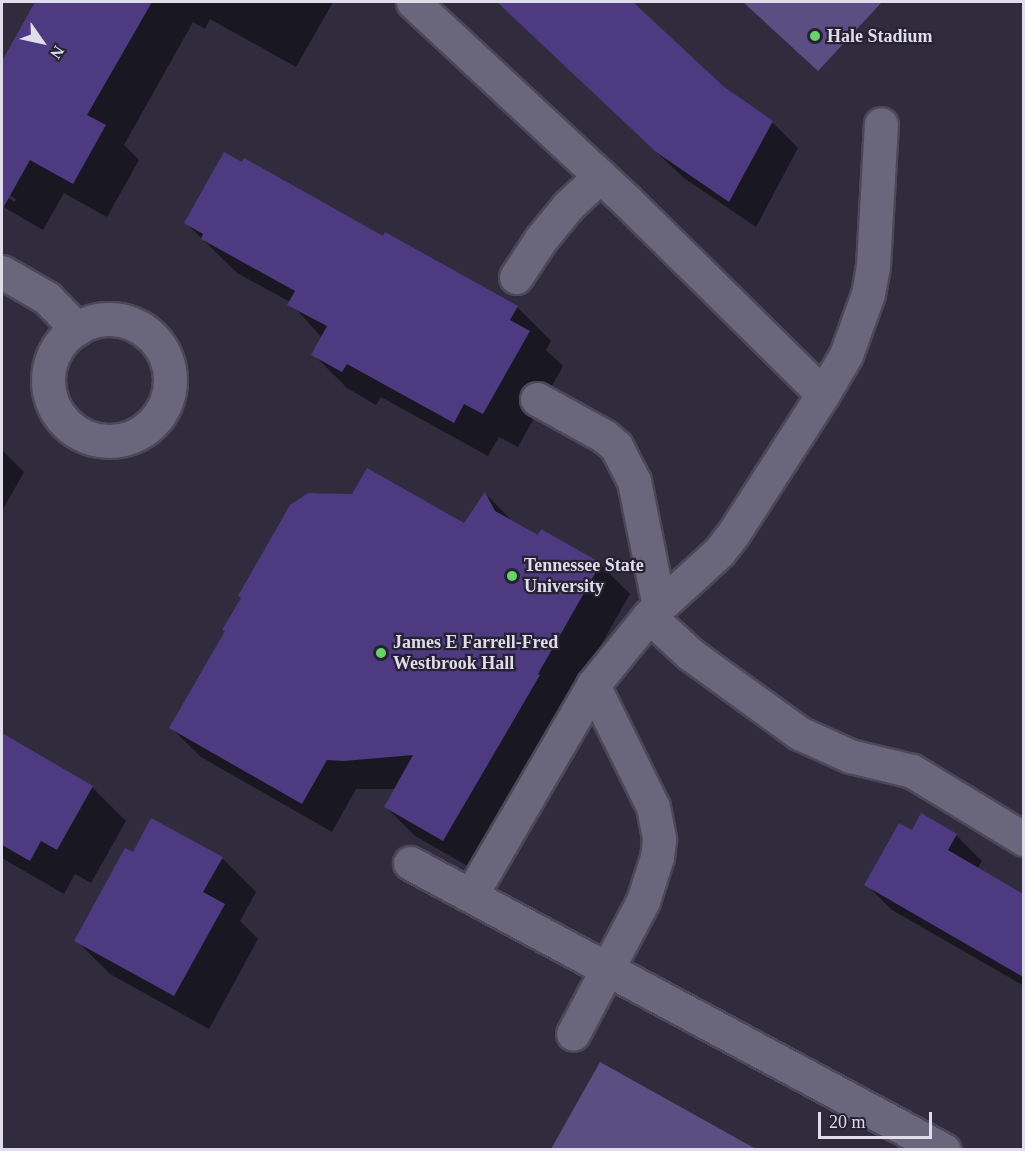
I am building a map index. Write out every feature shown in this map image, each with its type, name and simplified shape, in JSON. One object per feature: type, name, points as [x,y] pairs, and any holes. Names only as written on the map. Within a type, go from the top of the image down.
[{"type":"lane","points":[[413,2],[600,176],[823,394]]},
{"type":"lane","points":[[471,895],[593,685],[654,611],[719,552],[733,534],[846,355],[868,294],[873,266],[881,124]]},
{"type":"lane","points":[[516,277],[568,206],[600,176]]},
{"type":"lane","points":[[2,272],[47,298],[77,329]]},
{"type":"lane","points":[[537,399],[604,436],[616,447],[634,481],[654,611],[690,654],[799,732],[850,756],[912,771],[1023,838]]},
{"type":"lane","points":[[573,1034],[643,901],[657,857],[659,839],[653,807],[593,685]]},
{"type":"lane","points":[[410,863],[608,967],[944,1149]]},
{"type":"shaded area","name":"Hale Stadium","points":[[743,2],[882,2],[818,71]]},
{"type":"shaded area","points":[[600,1062],[756,1149],[551,1149]]},
{"type":"building","points":[[35,2],[152,2],[87,115],[106,125],[73,184],[30,160],[2,210],[2,61]]},
{"type":"building","points":[[497,2],[633,2],[723,86],[773,121],[729,202],[656,152]]},
{"type":"building","points":[[224,152],[242,162],[244,158],[383,236],[385,232],[518,306],[510,320],[530,331],[483,414],[464,404],[454,423],[347,364],[342,372],[311,355],[327,326],[287,305],[295,291],[201,239],[203,234],[184,223]]},
{"type":"building","name":"James E Farrell-Fred Westbrook Hall","points":[[367,468],[464,523],[485,492],[495,511],[538,535],[541,529],[601,563],[538,674],[540,675],[443,841],[384,807],[413,755],[344,761],[327,760],[302,804],[169,728],[225,631],[222,630],[241,598],[238,596],[290,505],[308,493],[352,494]]},
{"type":"building","points":[[2,733],[93,786],[57,850],[41,841],[30,861],[2,845]]},
{"type":"building","points":[[921,813],[957,834],[948,850],[1023,894],[1023,977],[864,885],[899,823],[912,830]]},
{"type":"building","points":[[151,818],[223,857],[203,892],[225,904],[174,996],[74,941],[125,848],[133,852]]},
{"type":"place","name":"Hale Stadium","points":[[815,36]]},
{"type":"place","name":"Tennessee State University","points":[[512,576]]},
{"type":"place","name":"James E Farrell-Fred Westbrook Hall","points":[[381,653]]}]
